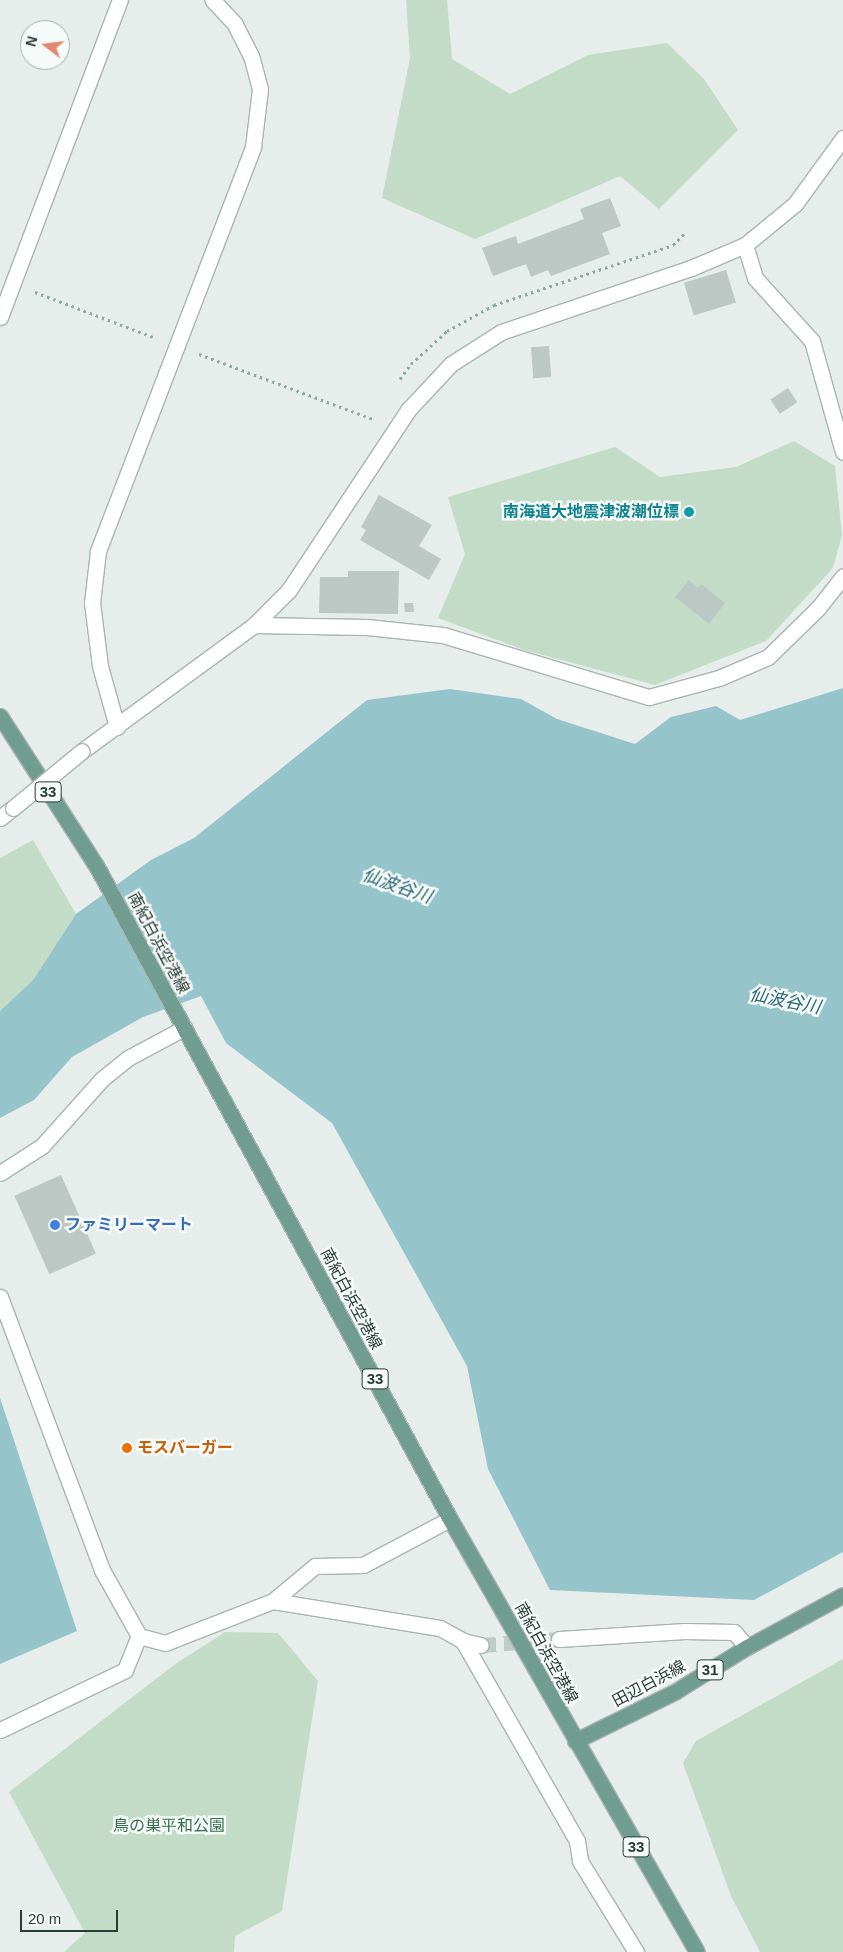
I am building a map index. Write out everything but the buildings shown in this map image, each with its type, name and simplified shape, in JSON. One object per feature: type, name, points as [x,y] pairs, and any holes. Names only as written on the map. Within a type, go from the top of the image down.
[{"type":"main road","name":"南紀白浜空港線","points":[[0,716],[97,867],[450,1518],[575,1741],[697,1952]]},
{"type":"main road","name":"田辺白浜線","points":[[575,1741],[676,1691],[747,1647],[843,1595]]},
{"type":"street","points":[[0,317],[6,281],[120,0]]},
{"type":"street","points":[[117,727],[100,666],[92,603],[98,552],[253,147],[260,89],[251,56],[235,24],[213,0]]},
{"type":"street","points":[[0,818],[82,750],[117,727],[254,625],[288,590],[408,410],[451,364],[501,332],[691,268],[745,245],[795,204],[843,138]]},
{"type":"street","points":[[745,245],[755,278],[812,341],[843,452]]},
{"type":"street","points":[[254,625],[367,627],[443,635],[649,697],[719,678],[768,657],[819,606],[843,576]]},
{"type":"street","points":[[0,1173],[42,1146],[102,1079],[128,1058],[181,1022]]},
{"type":"street","points":[[0,1298],[102,1570],[139,1636],[166,1643],[273,1601],[315,1566],[363,1565],[450,1518]]},
{"type":"street","points":[[273,1601],[440,1628],[463,1640],[481,1645]]},
{"type":"street","points":[[559,1639],[685,1631],[734,1632],[747,1647]]},
{"type":"street","points":[[0,1730],[125,1670],[139,1636]]},
{"type":"street","points":[[463,1640],[577,1841],[580,1861],[636,1952]]},
{"type":"path","points":[[394,388],[411,364],[447,331],[494,305],[673,245],[686,233]]},
{"type":"path","points":[[6,281],[372,420],[377,412]]},
{"type":"green space","points":[[406,0],[447,0],[452,59],[510,94],[588,55],[667,43],[704,79],[738,130],[659,209],[620,176],[475,239],[382,198],[410,58]]},
{"type":"green space","points":[[794,441],[835,466],[842,535],[833,568],[766,641],[655,685],[524,650],[438,618],[465,554],[448,497],[615,447],[660,477],[736,467]]},
{"type":"green space","points":[[33,840],[76,914],[33,980],[0,1011],[0,858]]},
{"type":"green space","name":"鳥の巣平和公園","points":[[225,1632],[278,1633],[318,1681],[282,1911],[235,1936],[234,1952],[64,1952],[85,1933],[9,1792],[174,1665]]},
{"type":"green space","points":[[843,1659],[843,1952],[760,1952],[731,1896],[683,1763],[696,1741]]},
{"type":"water","name":"仙波谷川","points":[[843,688],[843,1552],[754,1600],[550,1590],[488,1469],[467,1366],[332,1123],[226,1043],[201,996],[143,1017],[72,1057],[34,1100],[0,1118],[0,1011],[33,980],[76,914],[151,860],[194,838],[367,700],[450,689],[521,699],[557,719],[635,744],[671,717],[716,706],[740,720]]},
{"type":"water","points":[[0,1398],[77,1631],[0,1664]]},
{"type":"tunnel","points":[[481,1645],[559,1639]]},
{"type":"place","name":"南海道大地震津波潮位標","points":[[689,512]]},
{"type":"place","name":"ファミリーマート","points":[[55,1225]]},
{"type":"place","name":"モスバーガー","points":[[127,1448]]}]
